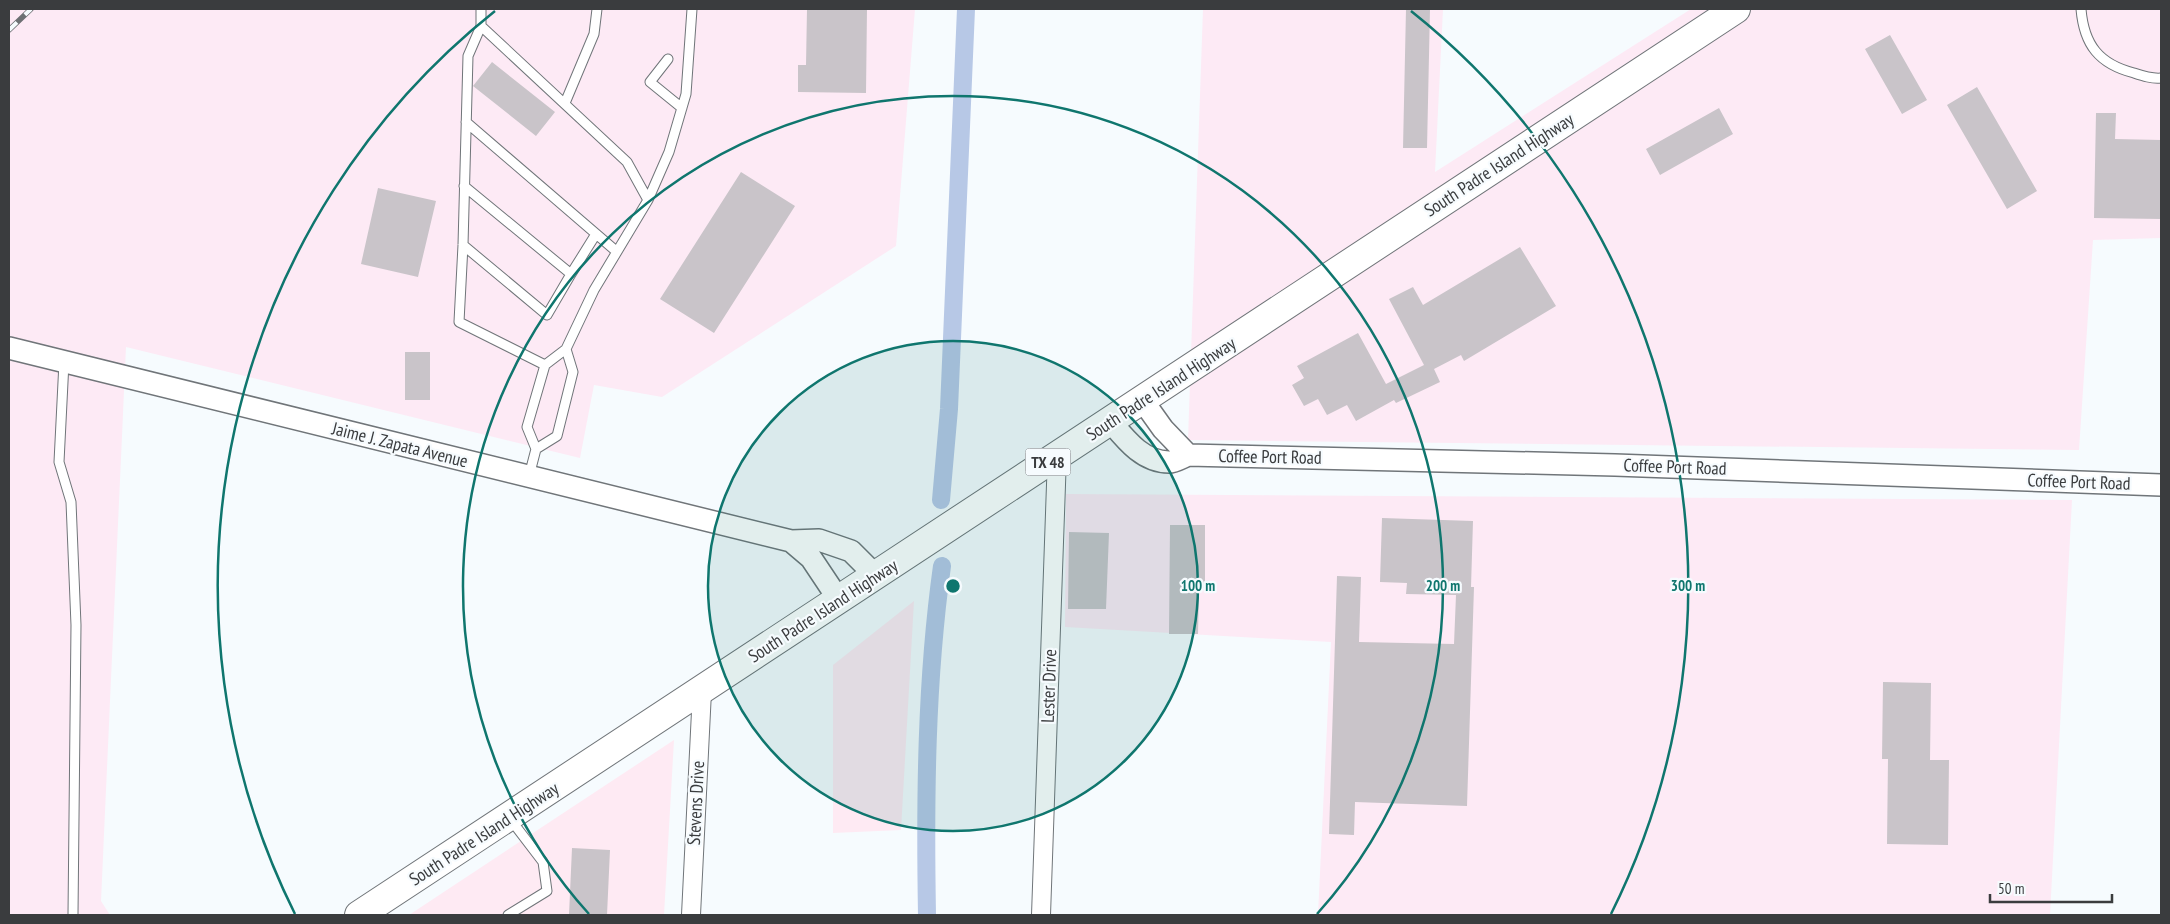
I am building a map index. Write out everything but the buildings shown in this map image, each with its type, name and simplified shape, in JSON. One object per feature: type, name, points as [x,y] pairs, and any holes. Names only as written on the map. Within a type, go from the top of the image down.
[{"type":"main road","name":"South Padre Island Highway","points":[[360,915],[702,692],[1736,9]]},
{"type":"street","name":"Jaime J. Zapata Avenue","points":[[9,348],[791,541],[819,540],[850,551],[876,576]]},
{"type":"street","points":[[1143,401],[1164,430],[1188,455]]},
{"type":"street","name":"Coffee Port Road","points":[[1111,422],[1134,449],[1149,458],[1170,462],[1188,455],[1615,465],[2161,485]]},
{"type":"street","name":"Lester Drive","points":[[1041,915],[1058,456]]},
{"type":"street","name":"Jaime J. Zapata Avenue","points":[[791,541],[811,558],[839,600]]},
{"type":"street","name":"Stevens Drive","points":[[691,915],[702,692]]},
{"type":"lane","points":[[481,9],[481,26],[468,56],[459,322],[545,365]]},
{"type":"lane","points":[[564,104],[594,34],[597,9]]},
{"type":"lane","points":[[528,476],[536,449],[528,427],[545,365],[566,349],[594,290],[648,200],[669,152],[686,94],[692,9]]},
{"type":"lane","points":[[2081,9],[2083,28],[2093,48],[2113,67],[2154,79],[2161,78]]},
{"type":"lane","points":[[481,26],[627,162],[648,200]]},
{"type":"lane","points":[[668,60],[650,82],[682,108]]},
{"type":"lane","points":[[466,122],[616,251]]},
{"type":"lane","points":[[464,186],[571,274]]},
{"type":"lane","points":[[463,245],[547,315],[596,234]]},
{"type":"lane","points":[[536,449],[557,436],[573,372],[566,349]]},
{"type":"lane","points":[[64,362],[59,462],[71,502],[76,625],[73,915]]},
{"type":"lane","points":[[508,915],[547,891],[543,862],[509,817]]},
{"type":"shaded area","points":[[9,9],[915,9],[896,246],[662,397],[594,385],[580,458],[126,347],[101,901],[110,915],[9,915]]},
{"type":"shaded area","points":[[1203,9],[1443,9],[1435,172],[1691,9],[2161,9],[2161,238],[2093,240],[2079,450],[1188,440]]},
{"type":"shaded area","points":[[1066,494],[2072,500],[2050,915],[1318,915],[1331,642],[1065,627]]},
{"type":"shaded area","points":[[914,601],[901,830],[833,833],[833,665]]},
{"type":"shaded area","points":[[674,740],[664,915],[409,915]]},
{"type":"waterway","points":[[941,500],[949,409],[966,9]]},
{"type":"waterway","points":[[927,915],[928,740],[933,653],[942,566]]},
{"type":"railway","points":[[9,30],[31,9]]}]
